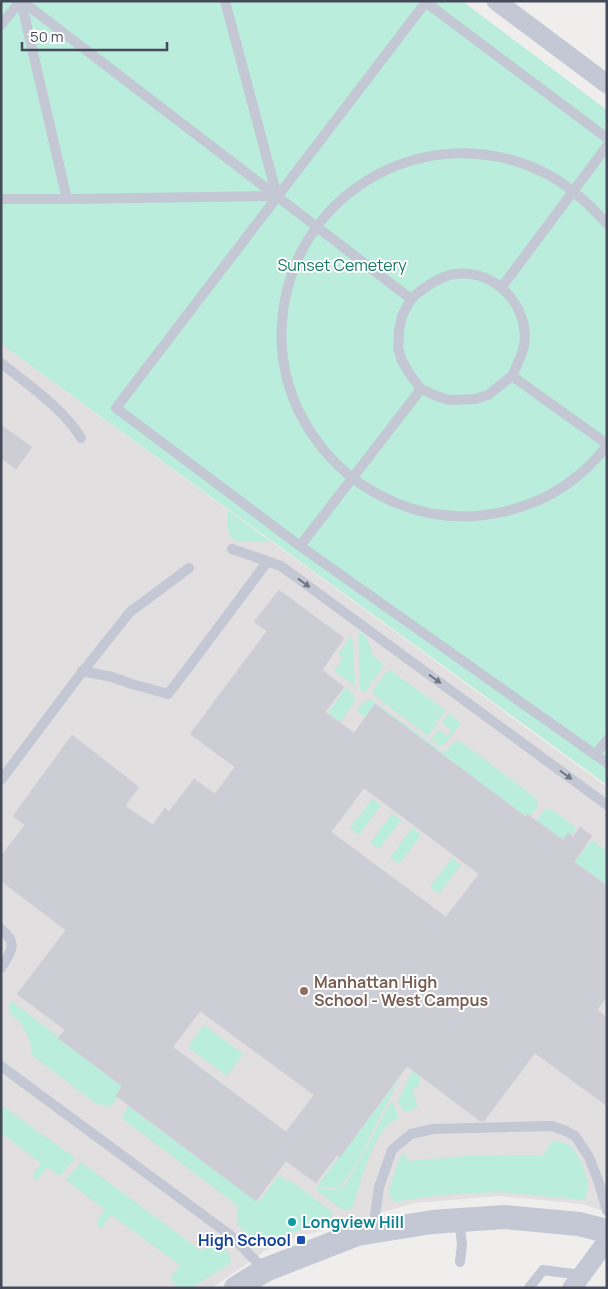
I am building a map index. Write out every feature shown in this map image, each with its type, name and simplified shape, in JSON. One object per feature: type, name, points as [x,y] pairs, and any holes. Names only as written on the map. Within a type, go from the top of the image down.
[{"type":"street","points":[[496,1],[607,84]]},
{"type":"street","points":[[236,1288],[265,1270],[357,1234],[373,1231],[432,1222],[504,1217],[579,1224],[607,1231]]},
{"type":"street","points":[[577,1282],[607,1241]]},
{"type":"lane","points":[[1,26],[21,1]]},
{"type":"lane","points":[[21,1],[411,299]]},
{"type":"lane","points":[[21,1],[67,199]]},
{"type":"lane","points":[[225,1],[277,196]]},
{"type":"lane","points":[[607,138],[425,2],[116,408],[300,546],[607,763]]},
{"type":"lane","points":[[501,288],[607,146]]},
{"type":"lane","points":[[512,376],[607,445],[592,464],[554,492],[532,503],[486,515],[439,515],[416,510],[372,492],[334,462],[318,444],[305,425],[287,381],[282,357],[282,318],[287,287],[305,243],[316,226],[334,205],[372,176],[416,159],[439,154],[463,152],[487,154],[510,159],[554,177],[592,206],[607,224]]},
{"type":"lane","points":[[1,199],[277,196]]},
{"type":"lane","points":[[468,273],[486,277],[501,288],[518,308],[525,336],[523,349],[512,376],[488,395],[475,399],[449,400],[434,396],[421,389],[402,361],[398,348],[402,316],[411,299],[424,287],[452,274],[468,273]]},
{"type":"lane","points":[[1,363],[56,408],[81,438]]},
{"type":"lane","points":[[300,546],[421,389]]},
{"type":"lane","points":[[232,549],[281,566],[607,805]]},
{"type":"lane","points":[[82,671],[112,677],[168,694],[264,561]]},
{"type":"lane","points":[[1,780],[82,671],[130,612],[189,568]]},
{"type":"lane","points":[[595,755],[607,740]]},
{"type":"lane","points":[[1,929],[10,936],[13,944],[1,968]]},
{"type":"lane","points":[[1,1066],[230,1235],[265,1270]]},
{"type":"lane","points":[[373,1231],[379,1187],[392,1150],[411,1134],[433,1130],[552,1126],[566,1130],[575,1136],[589,1157],[607,1211]]},
{"type":"lane","points":[[459,1220],[462,1244],[460,1262]]},
{"type":"lane","points":[[529,1288],[543,1270],[577,1282]]},
{"type":"shaded area","name":"Manhattan High School - West Campus","points":[[1,344],[607,787],[607,1212],[582,1204],[500,1196],[414,1203],[275,1244],[212,1288],[1,1288]]},
{"type":"green space","name":"Sunset Cemetery","points":[[1,1],[462,1],[607,110],[607,785],[1,344]]},
{"type":"green space","points":[[229,511],[271,542],[238,542],[234,540],[228,531],[227,514]]},
{"type":"green space","points":[[358,632],[365,635],[373,652],[371,655],[382,663],[383,667],[366,691],[363,692],[360,688]]},
{"type":"green space","points":[[351,636],[355,686],[334,671],[343,659],[338,654]]},
{"type":"green space","points":[[390,670],[445,710],[438,721],[436,719],[434,722],[437,724],[428,736],[374,695],[373,690],[386,672]]},
{"type":"green space","points":[[346,687],[353,694],[354,703],[340,722],[328,713]]},
{"type":"green space","points":[[369,700],[375,702],[444,753],[454,742],[460,741],[537,799],[538,804],[536,808],[530,816],[528,814],[526,817],[375,705],[365,717],[359,713],[358,709]]},
{"type":"green space","points":[[448,714],[461,723],[444,745],[440,746],[431,739],[438,730],[447,736],[451,730],[442,723]]},
{"type":"green space","points":[[372,799],[381,805],[359,835],[350,828]]},
{"type":"green space","points":[[551,809],[575,827],[571,836],[568,834],[563,840],[537,820],[544,810]]},
{"type":"green space","points":[[392,814],[401,820],[379,849],[370,843]]},
{"type":"green space","points":[[412,828],[421,835],[399,864],[390,858]]},
{"type":"green space","points":[[592,840],[607,851],[607,886],[575,862]]},
{"type":"green space","points":[[452,858],[461,865],[439,894],[430,887]]},
{"type":"green space","points":[[11,1001],[122,1086],[116,1096],[118,1098],[111,1106],[107,1107],[101,1103],[99,1106],[32,1055],[30,1041],[21,1023],[10,1013]]},
{"type":"green space","points":[[204,1025],[243,1054],[227,1076],[188,1047]]},
{"type":"green space","points":[[412,1071],[421,1078],[418,1086],[412,1090],[418,1107],[405,1112],[398,1102]]},
{"type":"green space","points":[[402,1075],[360,1158],[346,1180],[338,1187],[325,1188],[318,1185]]},
{"type":"green space","points":[[391,1101],[399,1117],[384,1129],[374,1146],[365,1167],[352,1209],[346,1211],[341,1209],[315,1189],[318,1186],[327,1190],[333,1190],[340,1188],[346,1183]]},
{"type":"green space","points":[[1,1105],[75,1158],[60,1176],[47,1167],[39,1178],[36,1180],[33,1178],[41,1163],[1,1133]]},
{"type":"green space","points":[[128,1106],[257,1202],[279,1175],[289,1182],[291,1181],[332,1212],[331,1218],[262,1245],[237,1225],[237,1205],[124,1120],[122,1117]]},
{"type":"green space","points":[[556,1141],[570,1146],[582,1164],[588,1188],[584,1200],[501,1192],[438,1195],[394,1202],[389,1194],[399,1159],[405,1152],[407,1161],[466,1156],[543,1155],[551,1143]]},
{"type":"green space","points":[[81,1162],[200,1250],[222,1245],[229,1254],[231,1263],[191,1288],[180,1288],[170,1279],[180,1265],[111,1215],[102,1227],[98,1226],[96,1222],[105,1210],[66,1180]]},
{"type":"building","points":[[1,425],[32,447],[16,469],[1,458]]},
{"type":"building","points":[[279,590],[344,638],[322,670],[344,687],[325,712],[354,733],[375,704],[526,817],[527,814],[563,840],[568,833],[573,837],[580,827],[592,836],[574,862],[607,886],[607,997],[597,1010],[607,1018],[607,1106],[535,1053],[484,1121],[480,1121],[407,1066],[340,1157],[337,1155],[316,1183],[286,1161],[256,1201],[116,1096],[122,1086],[58,1038],[65,1030],[17,994],[66,930],[1,881],[1,856],[25,825],[13,816],[72,735],[139,787],[125,806],[153,825],[165,808],[169,812],[194,779],[215,794],[235,767],[190,734],[267,631],[254,622]],"holes":[[[364,788],[479,874],[446,917],[331,832]],[[200,1011],[314,1095],[286,1132],[173,1047]]]},
{"type":"place","name":"Manhattan High School - West Campus","points":[[304,991]]},
{"type":"place","name":"Longview Hill","points":[[292,1222]]},
{"type":"place","name":"High School","points":[[301,1240]]}]
